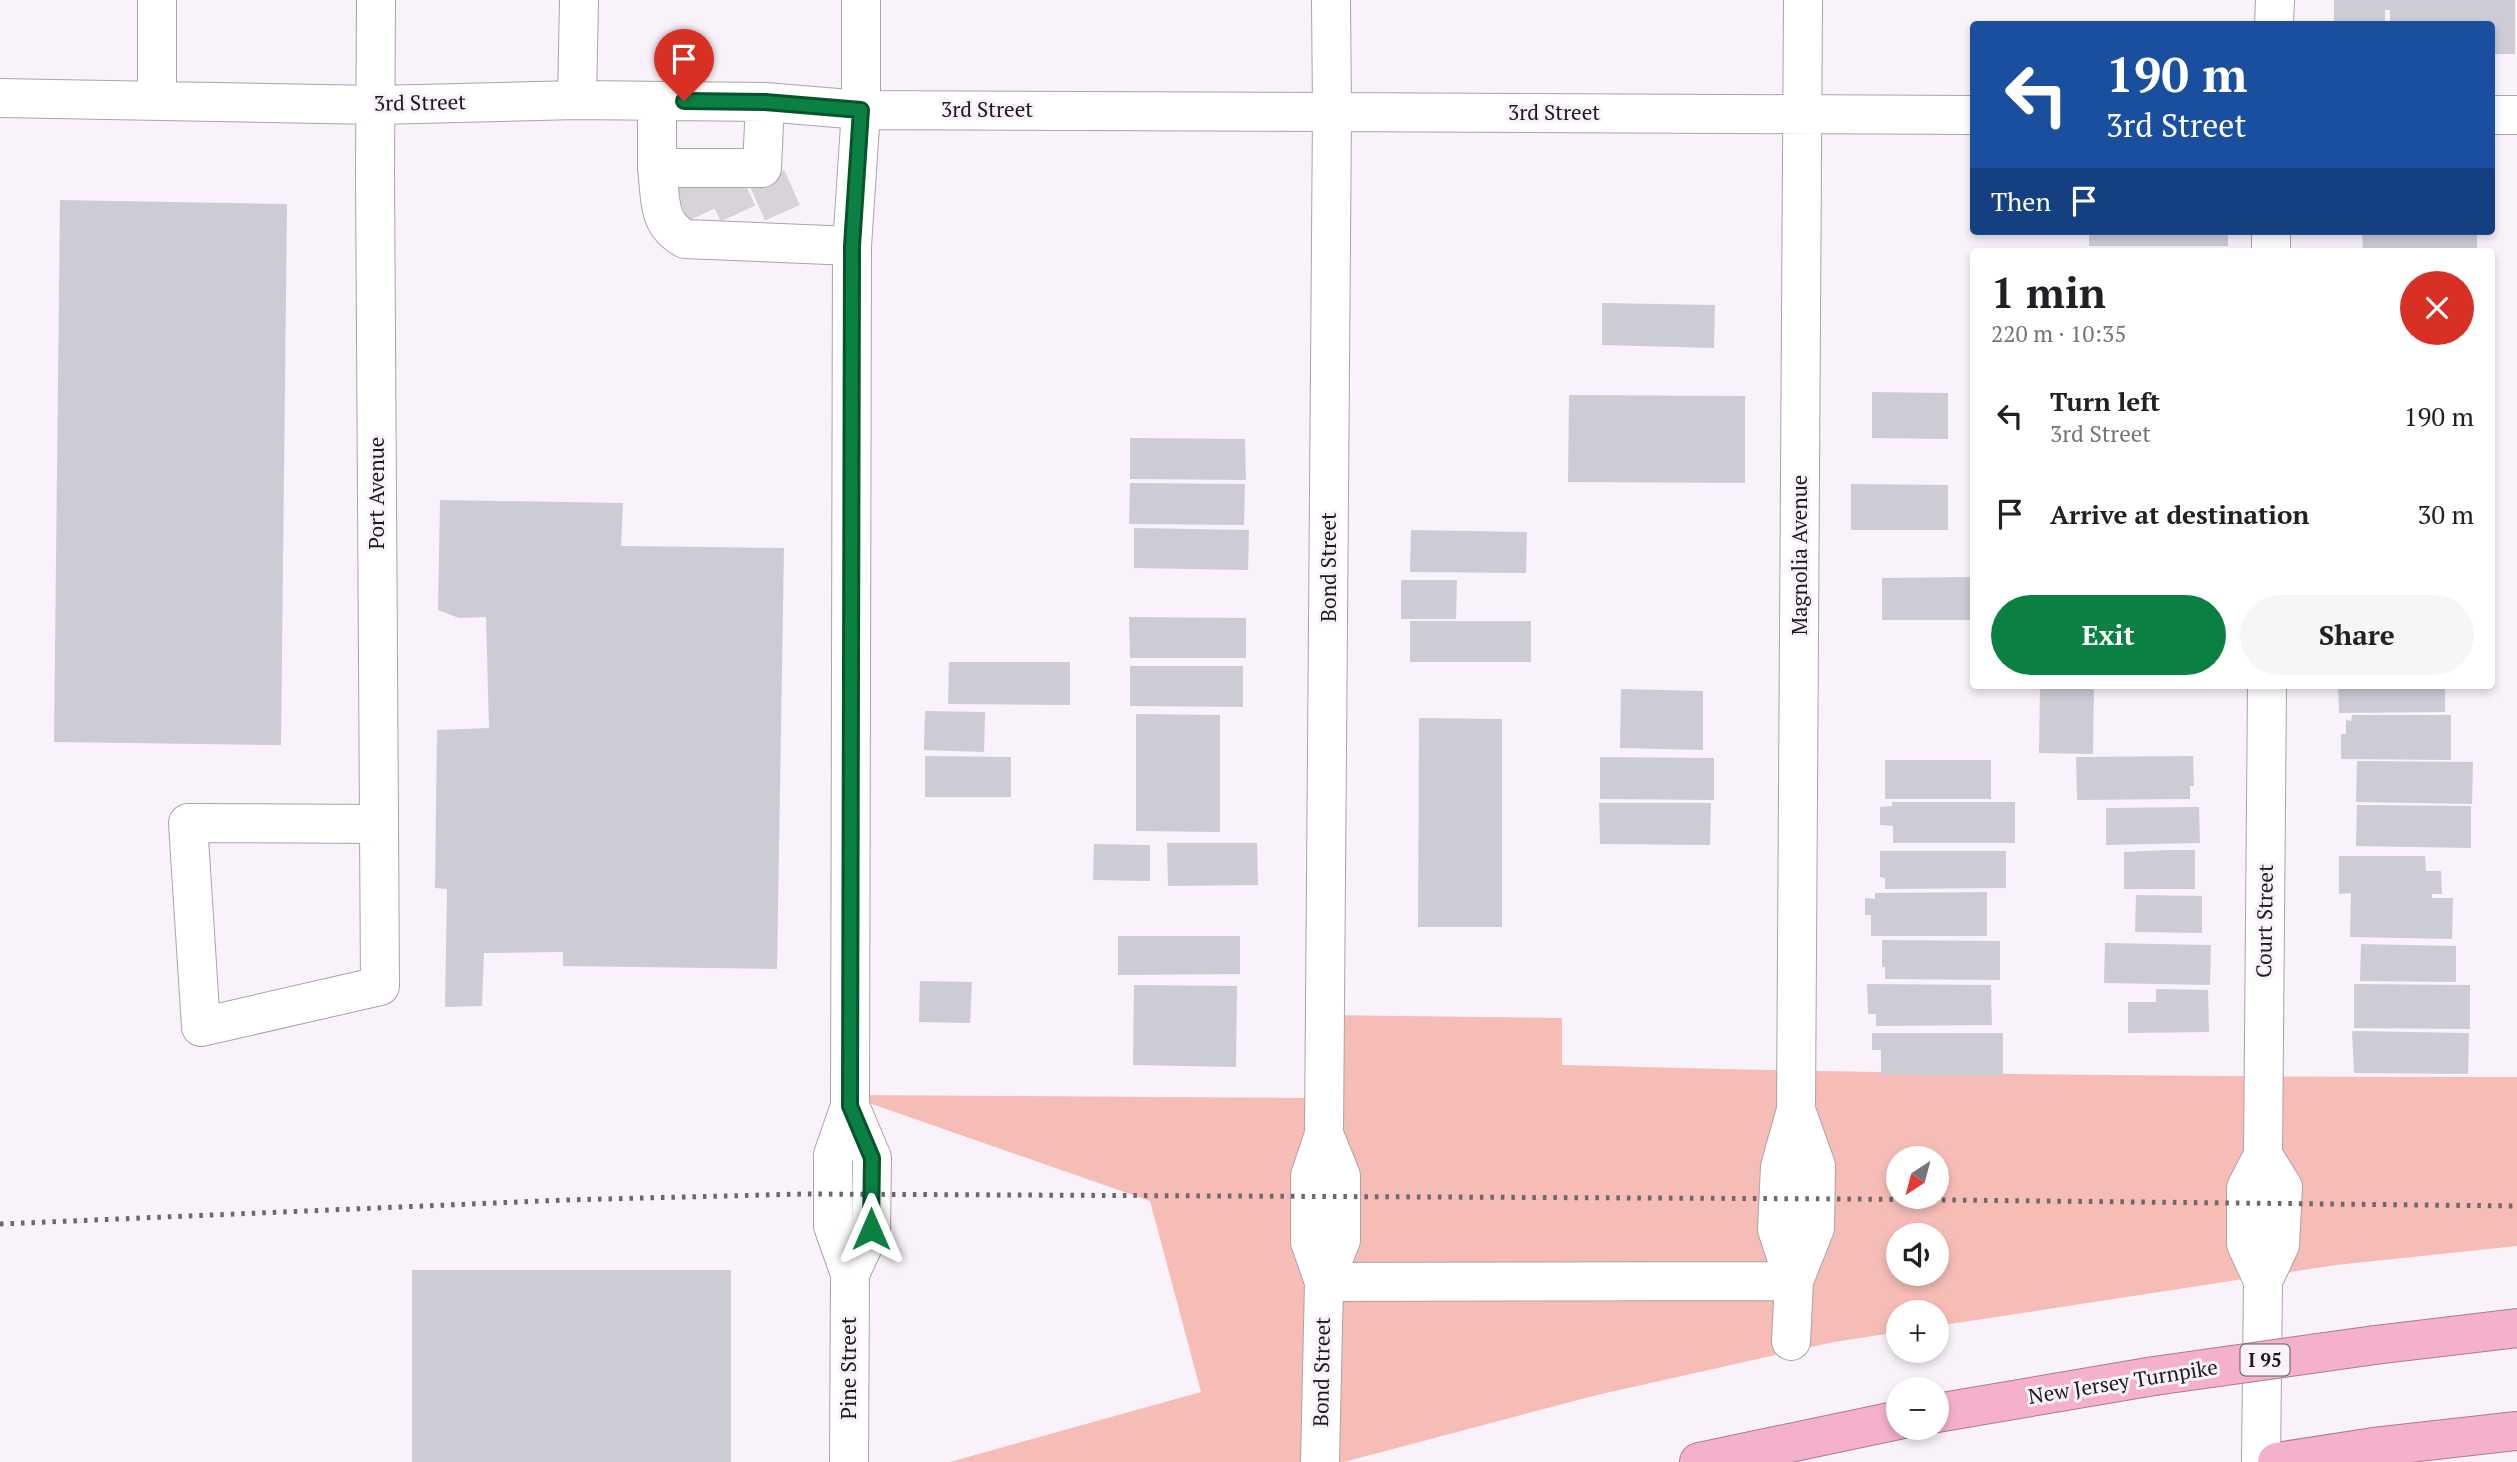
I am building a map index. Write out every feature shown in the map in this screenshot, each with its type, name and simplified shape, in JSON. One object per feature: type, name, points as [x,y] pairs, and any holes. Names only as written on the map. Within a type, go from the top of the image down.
[{"type":"highway","name":"New Jersey Turnpike","points":[[1949,1411],[2154,1376],[2517,1328]]},
{"type":"highway","points":[[1699,1462],[1886,1423]]},
{"type":"highway","points":[[2277,1462],[2374,1447],[2517,1431]]},
{"type":"street","points":[[157,0],[157,99]]},
{"type":"street","name":"Port Avenue","points":[[376,0],[380,986],[201,1027],[188,823],[379,824]]},
{"type":"street","points":[[577,100],[579,0]]},
{"type":"street","name":"Pine Street","points":[[849,1462],[850,1274],[871,1229],[872,1170],[872,1158],[850,1106],[852,246],[861,110],[861,0]]},
{"type":"street","name":"Bond Street","points":[[1320,1462],[1324,1282],[1310,1242],[1310,1176],[1324,1133],[1331,0]]},
{"type":"street","name":"Magnolia Avenue","points":[[1791,1341],[1794,1280],[1777,1229],[1780,1167],[1796,1110],[1803,0]]},
{"type":"street","points":[[2274,21],[2275,0]]},
{"type":"street","name":"3rd Street","points":[[0,98],[377,105],[577,100],[765,102],[861,110],[1970,114]]},
{"type":"street","points":[[657,101],[694,173]]},
{"type":"street","points":[[694,173],[765,173],[765,102]]},
{"type":"street","points":[[2495,115],[2517,115]]},
{"type":"street","points":[[694,173],[663,216],[671,231],[685,239],[729,231],[788,232],[852,246]]},
{"type":"street","name":"Court Street","points":[[2261,1462],[2263,1281],[2246,1244],[2246,1188],[2263,1155],[2267,689]]},
{"type":"street","points":[[1324,1282],[1794,1280]]},
{"type":"shaded area","points":[[1318,1015],[1562,1018],[1562,1065],[1801,1071],[2517,1077],[2517,1246],[2336,1265],[1949,1324],[1949,1300],[1886,1300],[1886,1334],[1834,1342],[1597,1395],[1344,1462],[950,1462],[1201,1392],[1150,1201],[846,1095],[1317,1098]]},
{"type":"building","points":[[2334,0],[2515,0],[2515,54],[2495,54],[2495,21],[2390,21],[2390,10],[2385,10],[2385,21],[2334,21]]},
{"type":"building","points":[[60,200],[287,204],[281,745],[54,742]]},
{"type":"building","points":[[2089,235],[2228,235],[2228,246],[2089,246]]},
{"type":"building","points":[[2362,235],[2477,235],[2477,248],[2363,248]]},
{"type":"building","points":[[1602,303],[1715,305],[1714,348],[1602,345]]},
{"type":"building","points":[[1872,392],[1948,393],[1948,439],[1872,438]]},
{"type":"building","points":[[1569,395],[1745,396],[1745,483],[1568,482]]},
{"type":"building","points":[[1130,438],[1245,439],[1246,480],[1130,479]]},
{"type":"building","points":[[1130,483],[1245,484],[1244,525],[1129,524]]},
{"type":"building","points":[[1851,484],[1948,485],[1948,530],[1851,530]]},
{"type":"building","points":[[440,500],[623,503],[621,546],[784,548],[777,969],[563,966],[563,952],[484,953],[482,1006],[445,1007],[447,889],[435,888],[437,730],[489,728],[486,617],[459,618],[438,610]]},
{"type":"building","points":[[1134,528],[1249,530],[1248,570],[1134,568]]},
{"type":"building","points":[[1411,530],[1527,532],[1526,573],[1410,572]]},
{"type":"building","points":[[1970,577],[1970,620],[1882,620],[1882,578]]},
{"type":"building","points":[[1401,580],[1457,580],[1456,619],[1401,619]]},
{"type":"building","points":[[1129,617],[1246,618],[1246,658],[1130,658]]},
{"type":"building","points":[[1410,621],[1531,621],[1531,662],[1410,662]]},
{"type":"building","points":[[949,662],[1070,662],[1070,705],[948,704]]},
{"type":"building","points":[[1130,666],[1243,666],[1243,707],[1130,706]]},
{"type":"building","points":[[1621,689],[1703,691],[1703,750],[1620,748]]},
{"type":"building","points":[[2040,689],[2094,689],[2093,754],[2039,753]]},
{"type":"building","points":[[2338,689],[2445,689],[2445,712],[2339,713]]},
{"type":"building","points":[[925,711],[985,712],[984,752],[924,750]]},
{"type":"building","points":[[1136,714],[1220,715],[1220,832],[1136,831]]},
{"type":"building","points":[[2352,715],[2451,715],[2451,760],[2341,759],[2341,734],[2346,734],[2346,720],[2351,721]]},
{"type":"building","points":[[1419,718],[1502,719],[1502,927],[1418,927]]},
{"type":"building","points":[[925,756],[1011,757],[1011,797],[925,797]]},
{"type":"building","points":[[2193,756],[2194,786],[2190,786],[2190,799],[2077,800],[2076,757]]},
{"type":"building","points":[[1600,757],[1714,758],[1714,800],[1600,799]]},
{"type":"building","points":[[1885,760],[1991,760],[1991,799],[1885,799]]},
{"type":"building","points":[[2357,761],[2473,762],[2472,804],[2356,802]]},
{"type":"building","points":[[1892,802],[2015,802],[2015,843],[1893,843],[1893,826],[1880,825],[1880,807],[1892,806]]},
{"type":"building","points":[[1599,803],[1711,803],[1710,845],[1600,844]]},
{"type":"building","points":[[2357,805],[2471,806],[2471,848],[2356,846]]},
{"type":"building","points":[[2199,807],[2200,843],[2106,845],[2106,808]]},
{"type":"building","points":[[1167,843],[1257,843],[1258,885],[1168,886]]},
{"type":"building","points":[[1094,844],[1150,845],[1150,881],[1093,880]]},
{"type":"building","points":[[2195,850],[2195,889],[2124,889],[2124,852]]},
{"type":"building","points":[[1880,851],[2006,851],[2006,888],[1885,889],[1885,878],[1880,877]]},
{"type":"building","points":[[2339,856],[2425,856],[2426,871],[2441,871],[2442,894],[2432,894],[2432,898],[2453,898],[2452,939],[2350,937],[2351,893],[2339,894]]},
{"type":"building","points":[[1987,892],[1987,936],[1871,936],[1871,915],[1865,915],[1865,898],[1875,899],[1875,893]]},
{"type":"building","points":[[2136,895],[2202,896],[2202,933],[2135,932]]},
{"type":"building","points":[[1118,936],[1240,936],[1240,974],[1118,975]]},
{"type":"building","points":[[1882,940],[2000,941],[2000,980],[1885,979]]},
{"type":"building","points":[[2105,943],[2211,945],[2210,985],[2104,983]]},
{"type":"building","points":[[2361,944],[2456,946],[2456,982],[2360,981]]},
{"type":"building","points":[[920,981],[972,982],[970,1023],[919,1022]]},
{"type":"building","points":[[1867,984],[1991,985],[1992,1025],[1876,1026],[1876,1014],[1868,1014]]},
{"type":"building","points":[[2354,984],[2470,985],[2470,1029],[2354,1028]]},
{"type":"building","points":[[1134,985],[1237,986],[1236,1067],[1133,1065]]},
{"type":"building","points":[[2156,989],[2208,990],[2209,1032],[2128,1033],[2128,1002],[2156,1002]]},
{"type":"building","points":[[2352,1031],[2469,1033],[2468,1074],[2354,1073]]},
{"type":"building","points":[[1872,1033],[2003,1033],[2003,1076],[1881,1075],[1881,1050],[1872,1050]]},
{"type":"building","points":[[412,1270],[731,1270],[731,1462],[412,1462]]},
{"type":"tunnel","points":[[690,178],[709,219]]},
{"type":"tunnel","points":[[767,178],[786,221]]},
{"type":"tunnel","points":[[722,179],[742,222]]},
{"type":"railway","points":[[0,1224],[565,1200],[803,1194],[1854,1199],[2517,1206]]},
{"type":"route","points":[[684,101],[765,102],[861,110],[852,246],[850,1106],[872,1158],[871,1229]]}]
